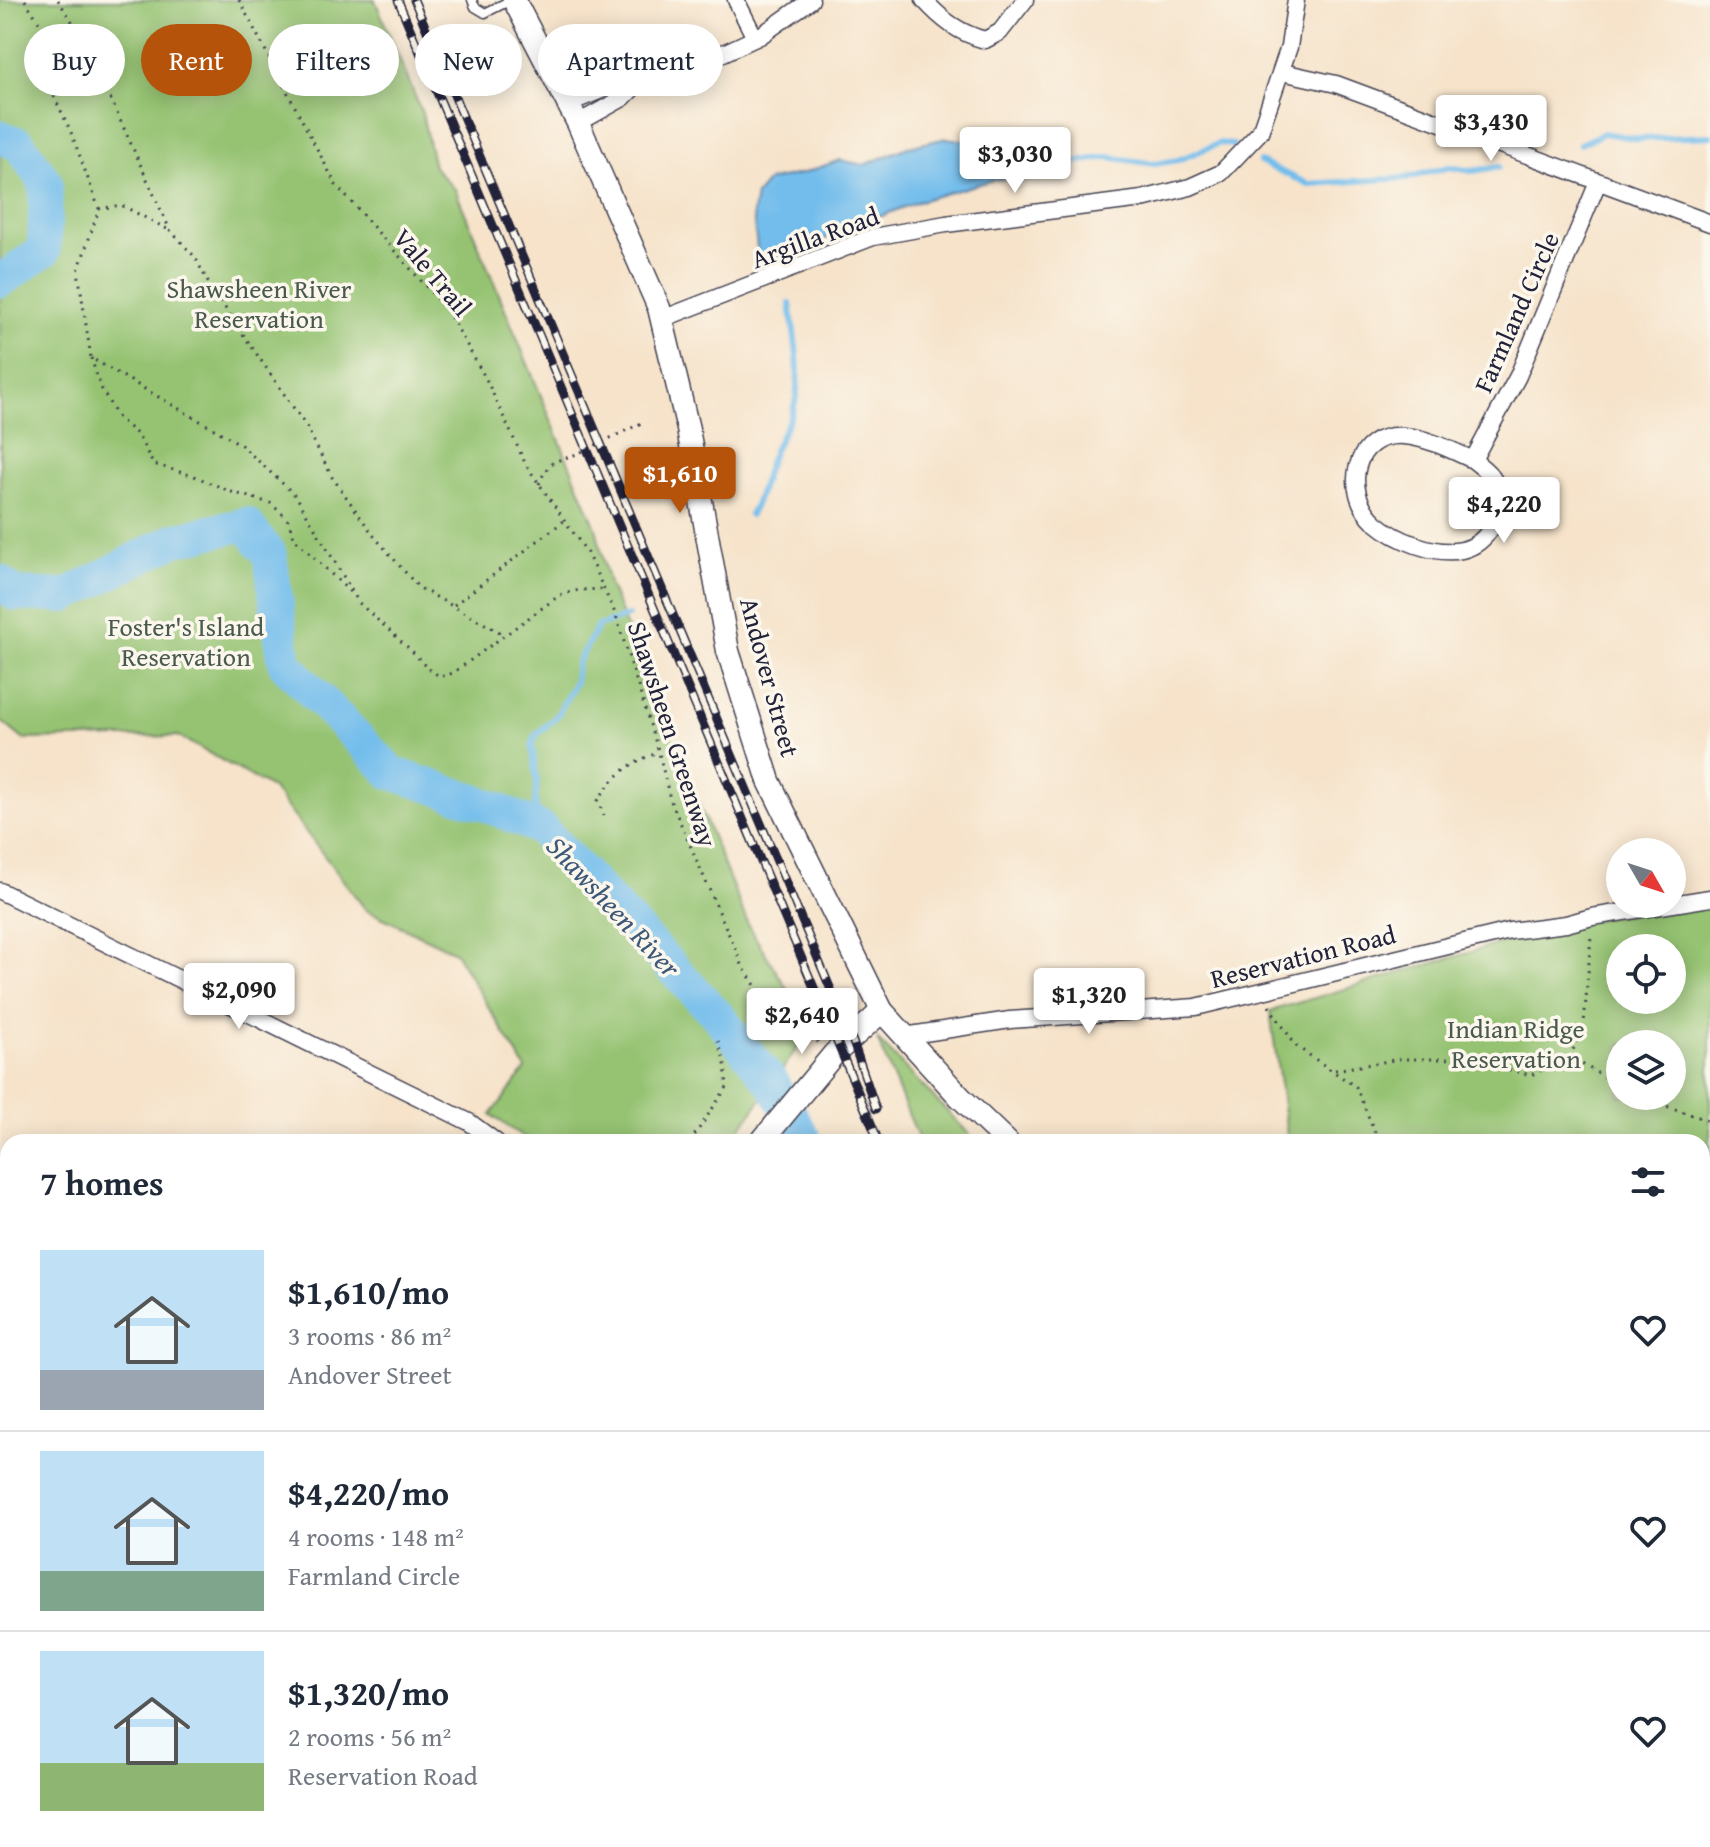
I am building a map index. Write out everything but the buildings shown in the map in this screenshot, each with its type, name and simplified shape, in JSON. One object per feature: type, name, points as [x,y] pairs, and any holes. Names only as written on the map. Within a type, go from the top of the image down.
[{"type":"main road","name":"Andover Street","points":[[513,0],[572,114],[662,319],[688,429],[728,651],[769,781],[882,1011],[960,1097],[999,1134]]},
{"type":"main road","points":[[767,1134],[834,1054],[882,1011]]},
{"type":"street","points":[[736,0],[755,38]]},
{"type":"street","points":[[572,114],[616,84],[637,84],[704,62],[755,38],[811,0]]},
{"type":"street","points":[[924,0],[963,34],[985,40],[1000,32],[1025,0]]},
{"type":"street","name":"Argilla Road","points":[[662,319],[873,237],[946,224],[1142,199],[1190,187],[1221,173],[1260,132],[1289,47],[1296,0]]},
{"type":"street","points":[[1282,72],[1336,84],[1710,223]]},
{"type":"street","name":"Farmland Circle","points":[[1473,460],[1518,376],[1598,182]]},
{"type":"street","points":[[1402,435],[1417,438],[1473,460],[1489,473],[1497,487],[1499,504],[1496,520],[1488,533],[1477,544],[1463,550],[1432,549],[1394,535],[1367,514],[1358,501],[1354,486],[1362,456],[1373,445],[1387,438],[1402,435]]},
{"type":"street","points":[[0,891],[469,1122],[485,1134]]},
{"type":"street","name":"Reservation Road","points":[[904,1036],[1010,1020],[1196,1007],[1510,931],[1710,898]]},
{"type":"lane","points":[[472,0],[475,7],[485,13],[513,0]]},
{"type":"path","points":[[25,0],[43,28],[42,71],[71,132],[99,209],[78,271],[91,358],[101,388],[118,418],[138,435],[153,464],[270,503],[287,518],[295,539],[428,669],[441,677],[453,673],[560,595],[603,589]]},
{"type":"path","points":[[58,0],[83,38],[170,230],[195,257],[210,286],[306,426],[332,477],[374,536],[418,587],[505,635]]},
{"type":"path","name":"Vale Trail","points":[[239,0],[336,185],[447,310],[486,379],[526,465],[586,551],[615,613]]},
{"type":"path","points":[[99,209],[121,205],[170,230]]},
{"type":"path","points":[[91,358],[240,444],[296,496],[358,600]]},
{"type":"path","points":[[539,484],[553,462],[644,422]]},
{"type":"path","points":[[453,605],[565,520]]},
{"type":"path","name":"Shawsheen Greenway","points":[[615,613],[659,753],[670,799],[743,967],[777,1018],[834,1054]]},
{"type":"path","points":[[604,816],[598,801],[604,790],[621,772],[641,758],[659,753]]},
{"type":"path","points":[[1335,1070],[1400,1059],[1459,1059],[1531,1075],[1570,1057],[1584,1024],[1592,917]]},
{"type":"path","points":[[1265,991],[1270,1011],[1296,1046],[1356,1087],[1376,1134]]},
{"type":"path","points":[[695,1134],[727,1087],[725,1063],[718,1041]]},
{"type":"path","points":[[1570,1057],[1606,1078]]},
{"type":"path","points":[[1678,1110],[1710,1121]]},
{"type":"green space","name":"Shawsheen River Reservation","points":[[0,0],[375,0],[385,24],[268,24],[268,96],[399,96],[399,58],[422,113],[434,167],[455,189],[596,528],[609,584],[749,927],[811,1027],[736,1134],[519,1134],[491,1115],[526,1069],[455,952],[366,910],[272,788],[178,736],[23,739],[0,720]]},
{"type":"green space","name":"Indian Ridge Reservation","points":[[1710,901],[1710,1134],[1287,1134],[1270,1011],[1566,924],[1606,918],[1686,918],[1686,905]]},
{"type":"green space","points":[[877,1039],[969,1134],[917,1134]]},
{"type":"water","points":[[947,138],[1000,151],[1021,167],[1013,178],[993,180],[919,201],[776,258],[766,260],[758,256],[753,213],[756,195],[768,181],[840,160],[864,165],[908,147]]},
{"type":"waterway","points":[[1580,144],[1604,133],[1638,139],[1710,136]]},
{"type":"waterway","name":"Shawsheen River","points":[[0,137],[19,144],[46,183],[44,251],[0,281]]},
{"type":"waterway","points":[[1011,171],[1031,178],[1052,173],[1074,162],[1108,157],[1155,164],[1178,160],[1220,143],[1233,145]]},
{"type":"waterway","points":[[1260,162],[1308,184],[1406,178],[1449,167],[1472,171],[1499,167]]},
{"type":"waterway","points":[[750,515],[774,451],[792,414],[797,394],[797,355],[790,303]]},
{"type":"waterway","name":"Shawsheen River","points":[[0,582],[15,594],[65,596],[174,540],[246,524],[270,555],[285,664],[392,773],[487,805],[541,829],[717,1015],[773,1084],[801,1134]]},
{"type":"waterway","points":[[541,829],[535,802],[537,782],[532,746],[536,735],[557,716],[575,682],[577,663],[598,626],[628,616]]},
{"type":"railway","points":[[398,0],[876,1134]]},
{"type":"railway","points":[[414,0],[853,1042],[876,1109]]},
{"type":"park label","name":"Foster's Island Reservation","points":[[186,641]]}]
